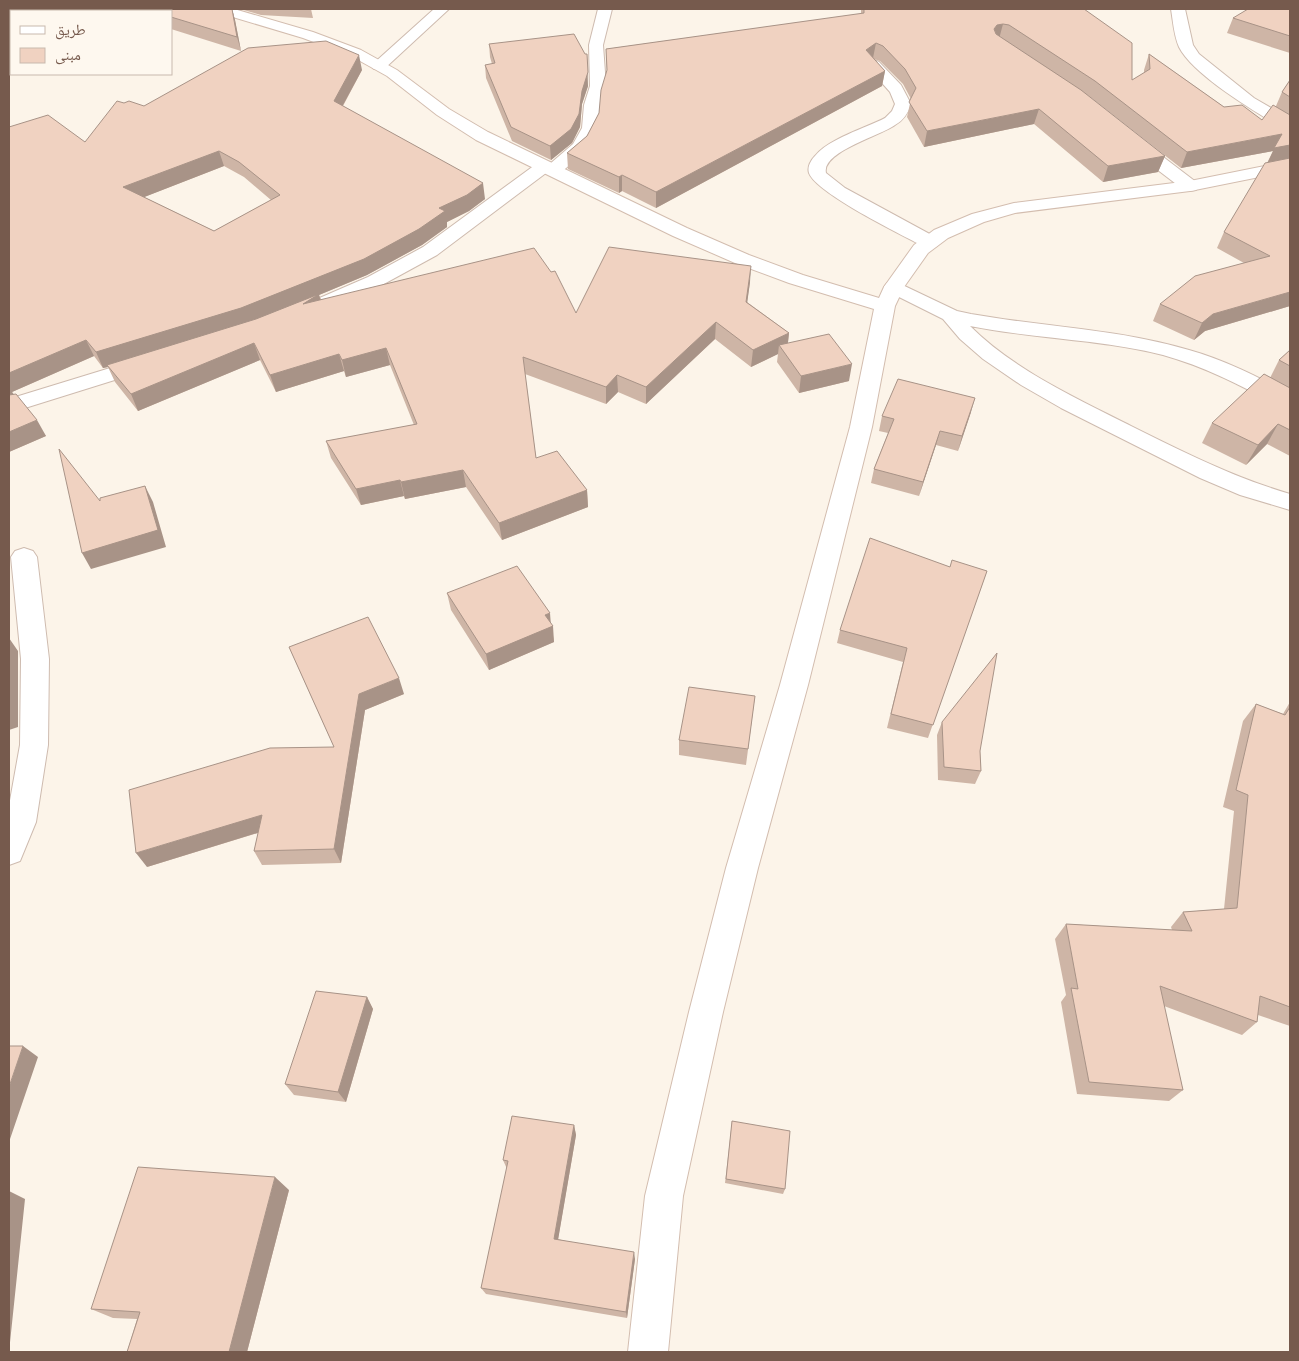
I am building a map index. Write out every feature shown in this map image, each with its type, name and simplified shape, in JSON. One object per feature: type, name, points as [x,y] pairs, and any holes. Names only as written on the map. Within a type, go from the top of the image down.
[{"type":"street","points":[[221,9],[332,42],[392,73],[451,117],[482,136],[680,232],[742,259],[796,279],[890,297],[950,315],[996,325],[1078,334],[1158,348],[1214,365],[1290,403]]},
{"type":"street","points":[[379,66],[442,9]]},
{"type":"street","points":[[299,314],[375,281],[430,251],[580,147],[590,128],[592,106],[598,86],[596,45],[605,9]]},
{"type":"street","points":[[1178,9],[1183,36],[1193,56],[1248,100],[1290,126]]},
{"type":"street","points":[[874,65],[901,96],[903,106],[898,116],[873,131],[824,154],[819,159],[816,170],[820,178],[832,187],[892,223],[930,242]]},
{"type":"street","points":[[1121,133],[1190,186]]},
{"type":"street","points":[[648,1352],[664,1196],[706,1012],[742,868],[796,676],[861,427],[890,297],[921,249],[958,225],[1014,208],[1190,186],[1290,166]]},
{"type":"street","points":[[950,315],[972,339],[994,357],[1057,396],[1186,463],[1219,478],[1290,502]]},
{"type":"street","points":[[9,406],[165,358]]},
{"type":"street","points":[[9,851],[21,822],[34,745],[35,659],[24,557]]},
{"type":"building","points":[[9,9],[232,9],[237,37],[172,17],[172,10],[9,11]]},
{"type":"building","points":[[864,9],[1084,9],[1132,43],[1132,80],[1150,69],[1149,54],[1224,107],[1242,105],[1262,120],[1273,105],[1290,115],[1290,145],[1274,148],[1282,134],[1187,152],[1095,81],[1009,25],[1003,24],[997,25],[994,29],[996,34],[1081,90],[1165,156],[1108,166],[1039,109],[927,131],[909,102],[916,88],[905,69],[883,46],[876,43],[866,50],[885,71],[656,192],[622,175],[619,177],[567,153],[587,136],[599,113],[601,90],[607,70],[606,49],[864,13]]},
{"type":"building","points":[[1248,9],[1290,9],[1290,36],[1233,18]]},
{"type":"building","points":[[574,34],[585,54],[587,54],[588,72],[582,91],[579,114],[571,129],[550,146],[511,127],[485,65],[495,63],[489,44]]},
{"type":"building","points":[[326,41],[359,55],[334,101],[483,183],[467,195],[439,208],[445,211],[419,229],[364,259],[241,308],[96,352],[86,340],[9,373],[9,127],[48,115],[85,142],[117,101],[124,103],[129,101],[144,106],[248,48]],"holes":[[[219,151],[239,162],[280,195],[214,231],[123,187]]]},
{"type":"building","points":[[1290,80],[1290,97],[1282,92]]},
{"type":"building","points":[[1290,158],[1290,292],[1213,314],[1202,323],[1160,304],[1195,276],[1270,256],[1224,232],[1265,163]]},
{"type":"building","points":[[609,247],[751,266],[746,302],[789,333],[753,350],[716,322],[646,387],[617,375],[606,387],[523,357],[536,458],[557,451],[587,490],[499,523],[463,470],[356,489],[326,441],[417,424],[386,348],[342,360],[339,354],[270,375],[254,343],[131,394],[107,365],[256,319],[319,294],[303,304],[534,248],[551,272],[555,271],[576,313]]},
{"type":"building","points":[[829,334],[852,364],[801,376],[779,345]]},
{"type":"building","points":[[1290,350],[1290,366],[1279,360]]},
{"type":"building","points":[[1264,374],[1290,388],[1290,430],[1278,424],[1258,445],[1212,423]]},
{"type":"building","points":[[898,379],[975,398],[962,436],[940,431],[923,482],[874,469],[894,419],[882,416]]},
{"type":"building","points":[[16,394],[37,420],[9,432],[9,395]]},
{"type":"building","points":[[59,449],[100,501],[100,498],[145,486],[158,530],[82,553]]},
{"type":"building","points":[[870,538],[950,567],[952,560],[987,571],[933,725],[891,714],[907,648],[840,630]]},
{"type":"building","points":[[517,566],[550,613],[545,615],[553,626],[486,654],[447,593]]},
{"type":"building","points":[[368,617],[399,678],[359,694],[334,849],[254,851],[262,815],[136,853],[129,790],[270,748],[334,747],[289,647]]},
{"type":"building","points":[[997,653],[980,751],[981,771],[944,767],[942,722]]},
{"type":"building","points":[[689,687],[755,696],[748,749],[679,740]]},
{"type":"building","points":[[1256,704],[1285,715],[1290,707],[1290,1007],[1260,996],[1257,1022],[1160,986],[1183,1090],[1089,1082],[1071,988],[1078,989],[1066,924],[1192,931],[1183,912],[1237,908],[1248,795],[1236,790]]},
{"type":"building","points":[[316,991],[367,997],[338,1092],[285,1084]]},
{"type":"building","points":[[9,1046],[23,1046],[9,1087]]},
{"type":"building","points":[[512,1116],[574,1125],[554,1239],[634,1252],[626,1312],[481,1288],[508,1161],[503,1160]]},
{"type":"building","points":[[732,1121],[790,1131],[785,1189],[726,1179]]},
{"type":"building","points":[[138,1167],[275,1177],[229,1352],[127,1352],[140,1312],[91,1309]]}]
